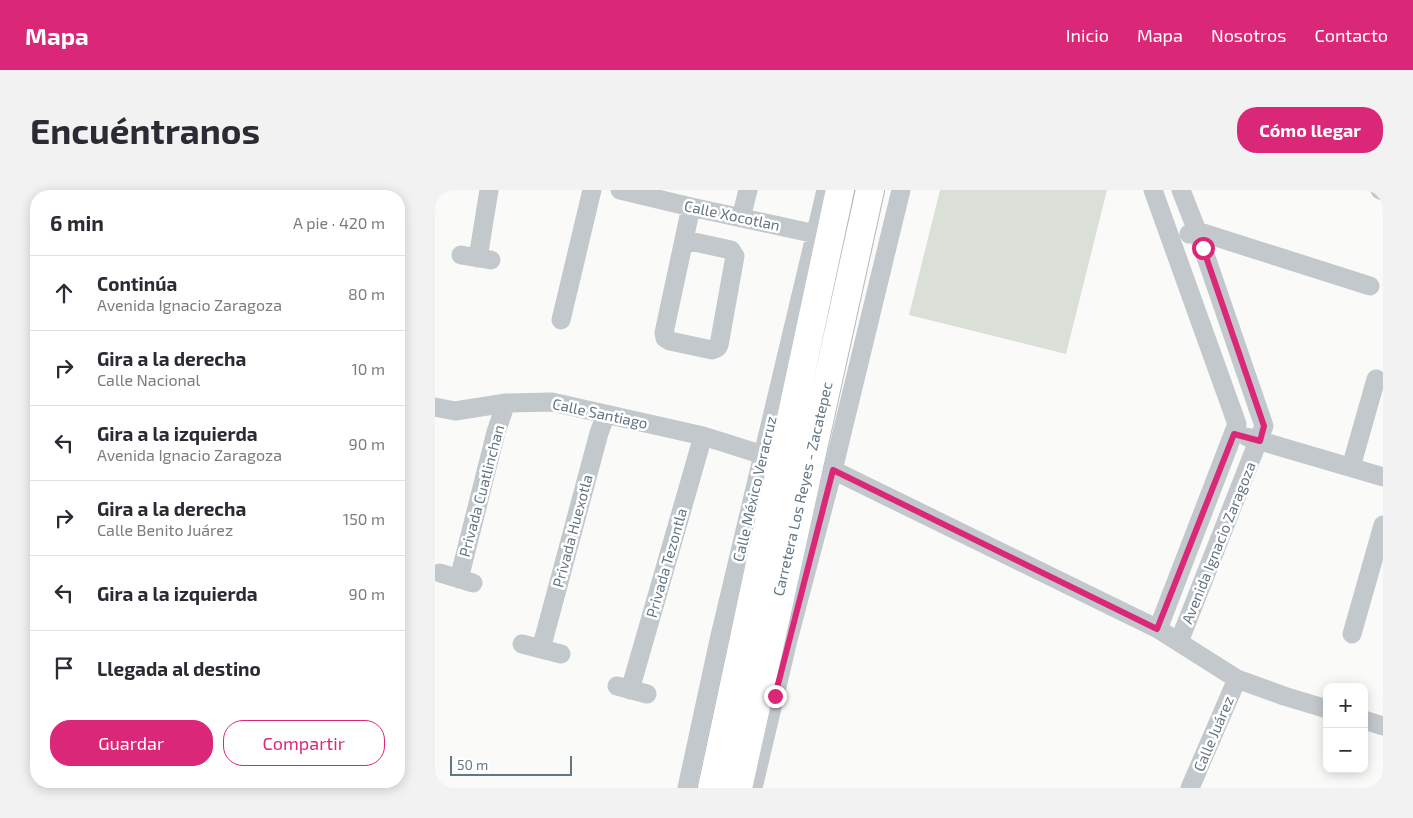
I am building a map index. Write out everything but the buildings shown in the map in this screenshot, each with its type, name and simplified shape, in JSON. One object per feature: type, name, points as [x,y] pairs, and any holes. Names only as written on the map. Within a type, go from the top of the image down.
[{"type":"highway","name":"Carretera Los Reyes - Zacatepec","points":[[711,788],[840,190]]},
{"type":"highway","name":"Carretera Los Reyes - Zacatepec","points":[[738,788],[870,190]]},
{"type":"street","points":[[476,258],[489,190]]},
{"type":"street","points":[[561,320],[592,190]]},
{"type":"street","name":"Calle Xocotlan","points":[[620,190],[643,193],[691,207],[816,234]]},
{"type":"street","points":[[741,218],[748,190]]},
{"type":"street","name":"Calle México Veracruz","points":[[687,788],[719,640],[826,190]]},
{"type":"street","points":[[753,788],[788,640],[833,470],[901,190]]},
{"type":"street","name":"Avenida Ignacio Zaragoza","points":[[1153,190],[1237,424],[1157,629]]},
{"type":"street","name":"Avenida Ignacio Zaragoza","points":[[1179,642],[1260,441],[1264,426],[1181,190]]},
{"type":"street","points":[[685,240],[731,250],[735,256],[719,345],[712,350],[670,341],[665,338],[664,333],[691,207]]},
{"type":"street","points":[[1171,239],[1197,231],[1370,286]]},
{"type":"street","points":[[1351,468],[1376,379]]},
{"type":"street","name":"Calle Santiago","points":[[435,407],[455,411],[506,404],[552,402],[703,436],[763,455]]},
{"type":"street","name":"Privada Cuatlinchan","points":[[440,573],[466,581],[496,432],[506,404]]},
{"type":"street","name":"Privada Huexotla","points":[[541,649],[599,433],[606,414]]},
{"type":"street","points":[[1234,434],[1383,477]]},
{"type":"street","name":"Privada Tezontla","points":[[631,690],[703,436]]},
{"type":"street","points":[[833,470],[1157,629],[1237,679],[1323,708]]},
{"type":"street","points":[[1352,634],[1383,525]]},
{"type":"street","points":[[522,644],[561,654]]},
{"type":"street","name":"Calle Juárez","points":[[1190,788],[1237,679]]},
{"type":"street","points":[[1368,721],[1383,726]]},
{"type":"shaded area","points":[[940,190],[1107,190],[1066,354],[909,315]]},
{"type":"route","points":[[775,696],[833,470],[1157,629],[1234,434],[1260,441],[1264,426],[1203,248]]}]
